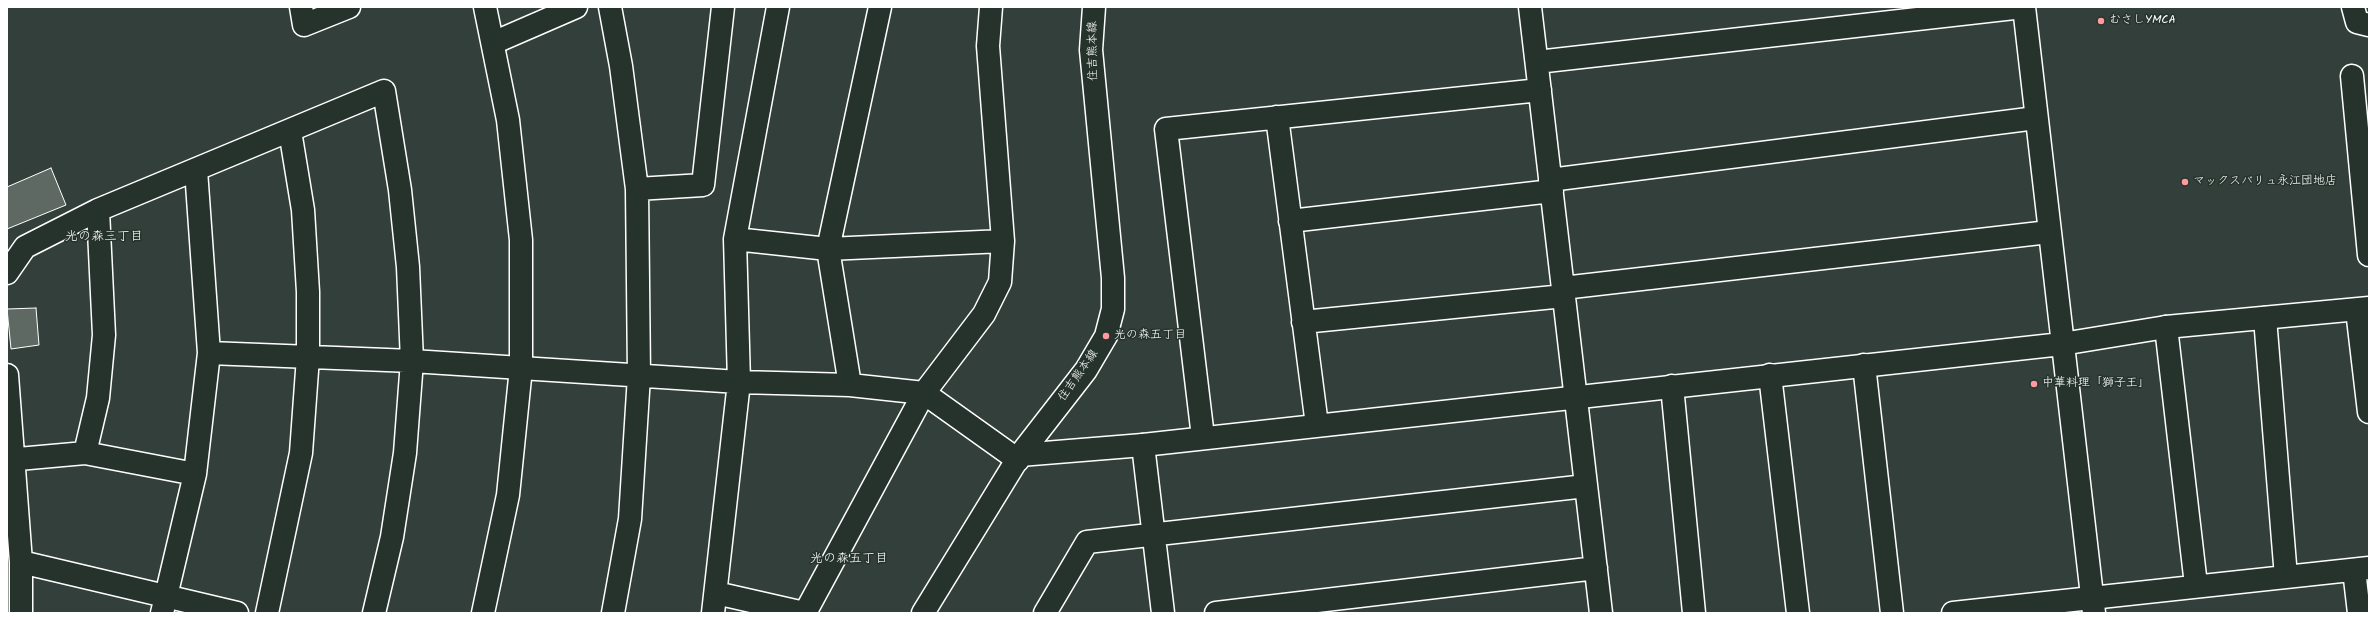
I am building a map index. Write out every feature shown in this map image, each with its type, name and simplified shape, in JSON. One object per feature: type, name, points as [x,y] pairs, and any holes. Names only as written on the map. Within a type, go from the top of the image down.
[{"type":"street","points":[[301,7],[304,25],[349,7]]},
{"type":"street","points":[[483,613],[508,495],[521,368],[521,240],[508,120],[485,7]]},
{"type":"street","points":[[493,43],[576,7]]},
{"type":"street","points":[[610,7],[621,66],[637,189],[639,376],[630,520],[613,613]]},
{"type":"street","points":[[637,189],[703,185],[723,7]]},
{"type":"street","points":[[778,7],[734,239],[740,382],[715,603],[805,613],[924,393],[984,314],[1000,282],[1003,241],[988,46],[992,7]]},
{"type":"street","points":[[850,385],[828,248],[880,7]]},
{"type":"street","name":"住吉熊本線","points":[[923,613],[982,514],[1019,458],[1086,370],[1106,336],[1113,308],[1112,278],[1091,50],[1094,7]]},
{"type":"street","points":[[1530,7],[1601,613]]},
{"type":"street","points":[[1537,62],[2023,7],[2093,605]]},
{"type":"street","points":[[2353,7],[2357,22],[2369,25]]},
{"type":"street","points":[[2352,76],[2369,255]]},
{"type":"street","points":[[1203,437],[1166,129],[1540,90]]},
{"type":"street","points":[[7,273],[25,247],[98,210],[290,132],[384,91],[401,197],[408,267],[412,361],[405,453],[392,536],[374,613]]},
{"type":"street","points":[[1277,117],[1317,426]]},
{"type":"street","points":[[1290,221],[2036,118]]},
{"type":"street","points":[[267,613],[301,453],[308,357],[308,292],[303,210],[290,132]]},
{"type":"street","points":[[164,604],[195,474],[209,353],[196,170]]},
{"type":"street","points":[[85,453],[98,398],[104,335],[98,210]]},
{"type":"street","points":[[1304,322],[1564,292],[2049,232]]},
{"type":"street","points":[[734,239],[828,248],[1003,241]]},
{"type":"street","points":[[209,353],[412,361],[740,382],[850,385],[924,393],[1019,458],[2062,344],[2166,327],[2363,309],[2369,412]]},
{"type":"street","points":[[2265,318],[2286,577]]},
{"type":"street","points":[[2166,327],[2196,585]]},
{"type":"street","points":[[1864,365],[1892,613]]},
{"type":"street","points":[[7,375],[10,460],[21,562],[21,613]]},
{"type":"street","points":[[1770,375],[1798,613]]},
{"type":"street","points":[[1672,386],[1694,613]]},
{"type":"street","points":[[1143,445],[1163,613]]},
{"type":"street","points":[[10,460],[85,453],[195,474]]},
{"type":"street","points":[[1045,613],[1088,542],[1586,486]]},
{"type":"street","points":[[21,562],[164,604],[237,613]]},
{"type":"street","points":[[1216,613],[1596,568]]},
{"type":"street","points":[[1953,613],[2093,605],[2196,585],[2361,569],[2359,613]]},
{"type":"building","points":[[51,168],[66,205],[7,229],[7,187]]},
{"type":"building","points":[[36,308],[39,345],[11,349],[7,309]]},
{"type":"place","name":"むさしYMCA","points":[[2101,21]]},
{"type":"place","name":"マックスバリュ永江団地店","points":[[2185,182]]},
{"type":"place","name":"光の森五丁目","points":[[1106,336]]},
{"type":"place","name":"中華料理「獅子王」","points":[[2034,384]]},
{"type":"district","name":"光の森三丁目","points":[[104,238]]},
{"type":"district","name":"光の森五丁目","points":[[849,560]]}]
